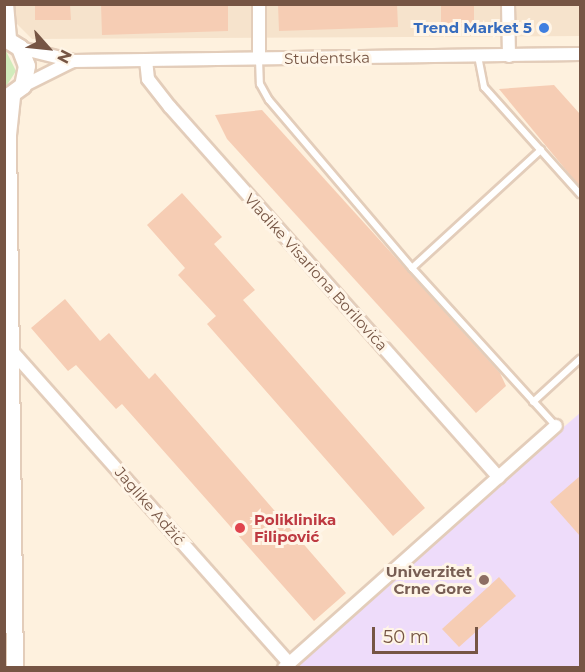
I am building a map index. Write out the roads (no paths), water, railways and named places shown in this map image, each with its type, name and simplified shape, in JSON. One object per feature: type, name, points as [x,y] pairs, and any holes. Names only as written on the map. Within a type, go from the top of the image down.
[{"type":"main road","points":[[4,4],[11,41],[27,66],[13,94],[8,135],[15,668]]},
{"type":"street","points":[[259,4],[259,58]]},
{"type":"street","points":[[508,4],[509,56]]},
{"type":"street","name":"Studentska","points":[[11,41],[73,61],[580,54]]},
{"type":"street","name":"Vladike Visariona Borilovića","points":[[147,60],[148,79],[170,107],[499,477]]},
{"type":"street","name":"Studentska","points":[[13,94],[73,61]]},
{"type":"street","name":"Jaglike Adžić","points":[[11,350],[287,665],[556,426]]},
{"type":"lane","points":[[478,56],[484,87],[580,194]]},
{"type":"lane","points":[[259,58],[266,95],[412,268],[556,426]]},
{"type":"lane","points":[[412,268],[541,150]]},
{"type":"lane","points":[[533,402],[580,358]]},
{"type":"place","name":"Trend Market 5","points":[[544,28]]},
{"type":"place","name":"Poliklinika Filipović","points":[[240,528]]},
{"type":"place","name":"Univerzitet Crne Gore","points":[[484,580]]}]
